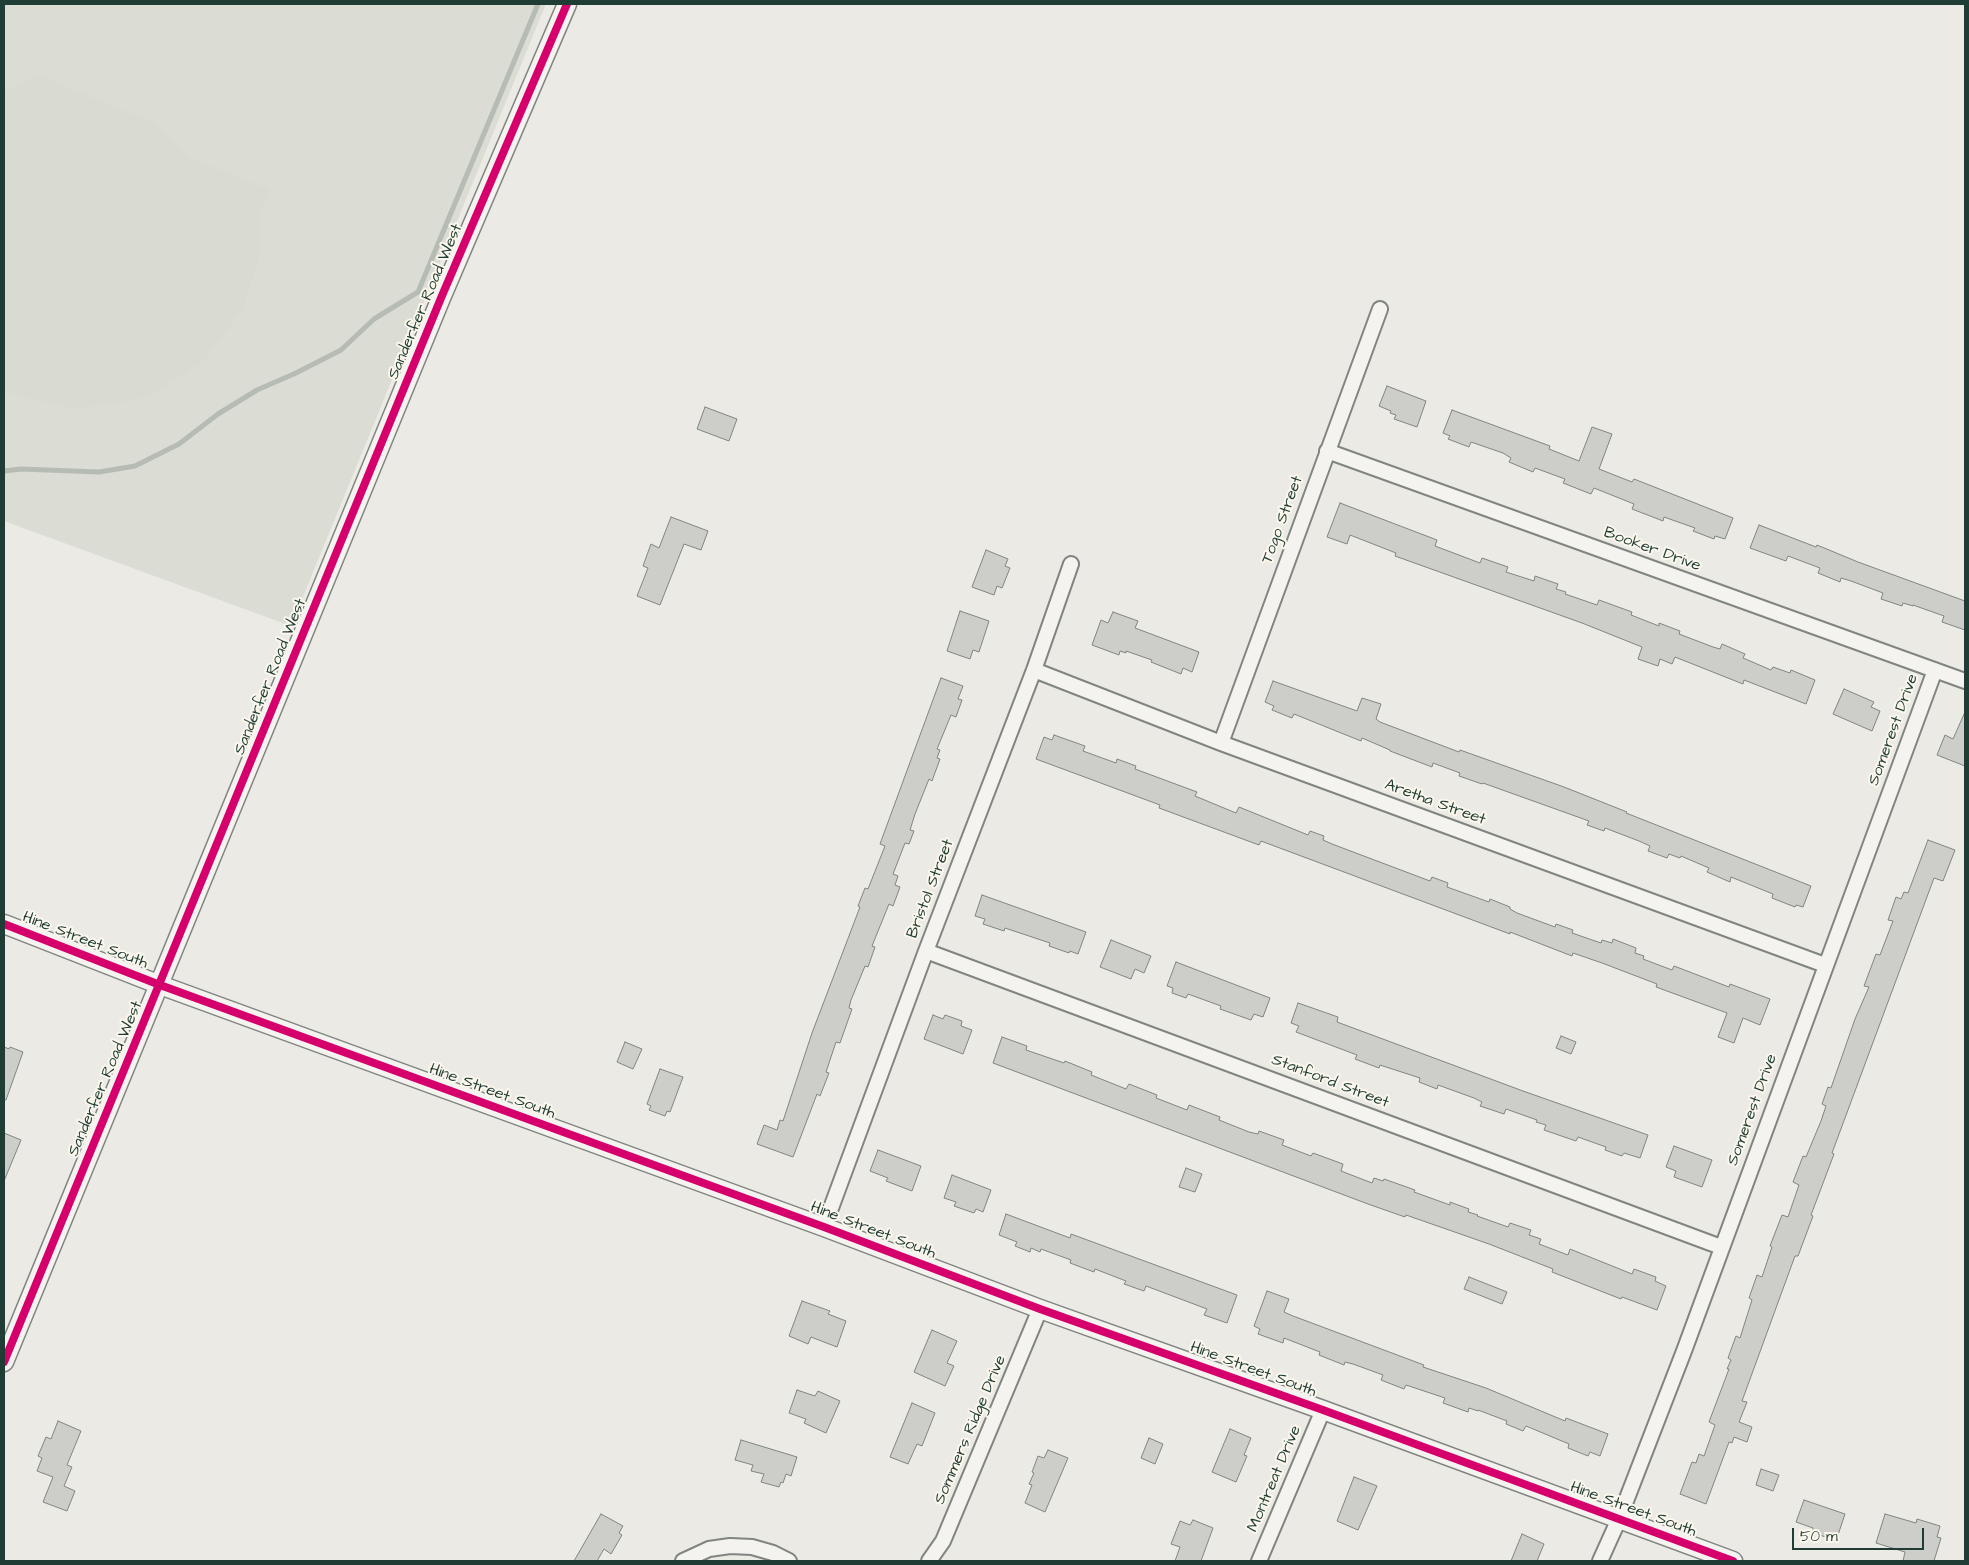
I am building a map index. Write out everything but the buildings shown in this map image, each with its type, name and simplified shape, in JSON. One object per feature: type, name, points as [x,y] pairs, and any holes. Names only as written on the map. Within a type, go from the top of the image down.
[{"type":"street","name":"Sanderfer Road West","points":[[4,1362],[359,497],[567,4]]},
{"type":"street","name":"Togo Street","points":[[1220,743],[1380,309]]},
{"type":"street","name":"Booker Drive","points":[[1327,451],[1965,681]]},
{"type":"street","name":"Bristol Street","points":[[824,1227],[926,951],[1034,670],[1071,564]]},
{"type":"street","name":"Aretha Street","points":[[1034,670],[1220,743],[1825,965]]},
{"type":"street","name":"Somerest Drive","points":[[1600,1561],[1619,1519],[1684,1351],[1935,670]]},
{"type":"street","name":"Hine Street South","points":[[4,924],[160,985],[824,1227],[1040,1309],[1323,1410],[1733,1561]]},
{"type":"street","name":"Stanford Street","points":[[926,951],[1721,1247]]},
{"type":"street","name":"Sommers Ridge Drive","points":[[929,1561],[943,1541],[1040,1309]]},
{"type":"street","name":"Montreat Drive","points":[[1259,1561],[1323,1410]]},
{"type":"street","points":[[683,1561],[709,1548],[730,1546],[752,1547],[789,1561]]},
{"type":"shaded area","points":[[4,4],[546,4],[291,626],[4,521]]},
{"type":"shaded area","points":[[40,76],[150,121],[188,157],[270,190],[259,215],[261,251],[243,308],[204,361],[149,397],[78,409],[14,395],[4,388],[4,91]]},
{"type":"waterway","points":[[4,471],[21,469],[99,472],[135,466],[179,444],[218,414],[257,390],[341,350],[374,319],[418,292],[538,4]]},
{"type":"cycle path","points":[[4,1362],[441,298],[567,4]]},
{"type":"cycle path","points":[[4,924],[160,985],[824,1227],[1040,1309],[1323,1410],[1733,1561]]}]
